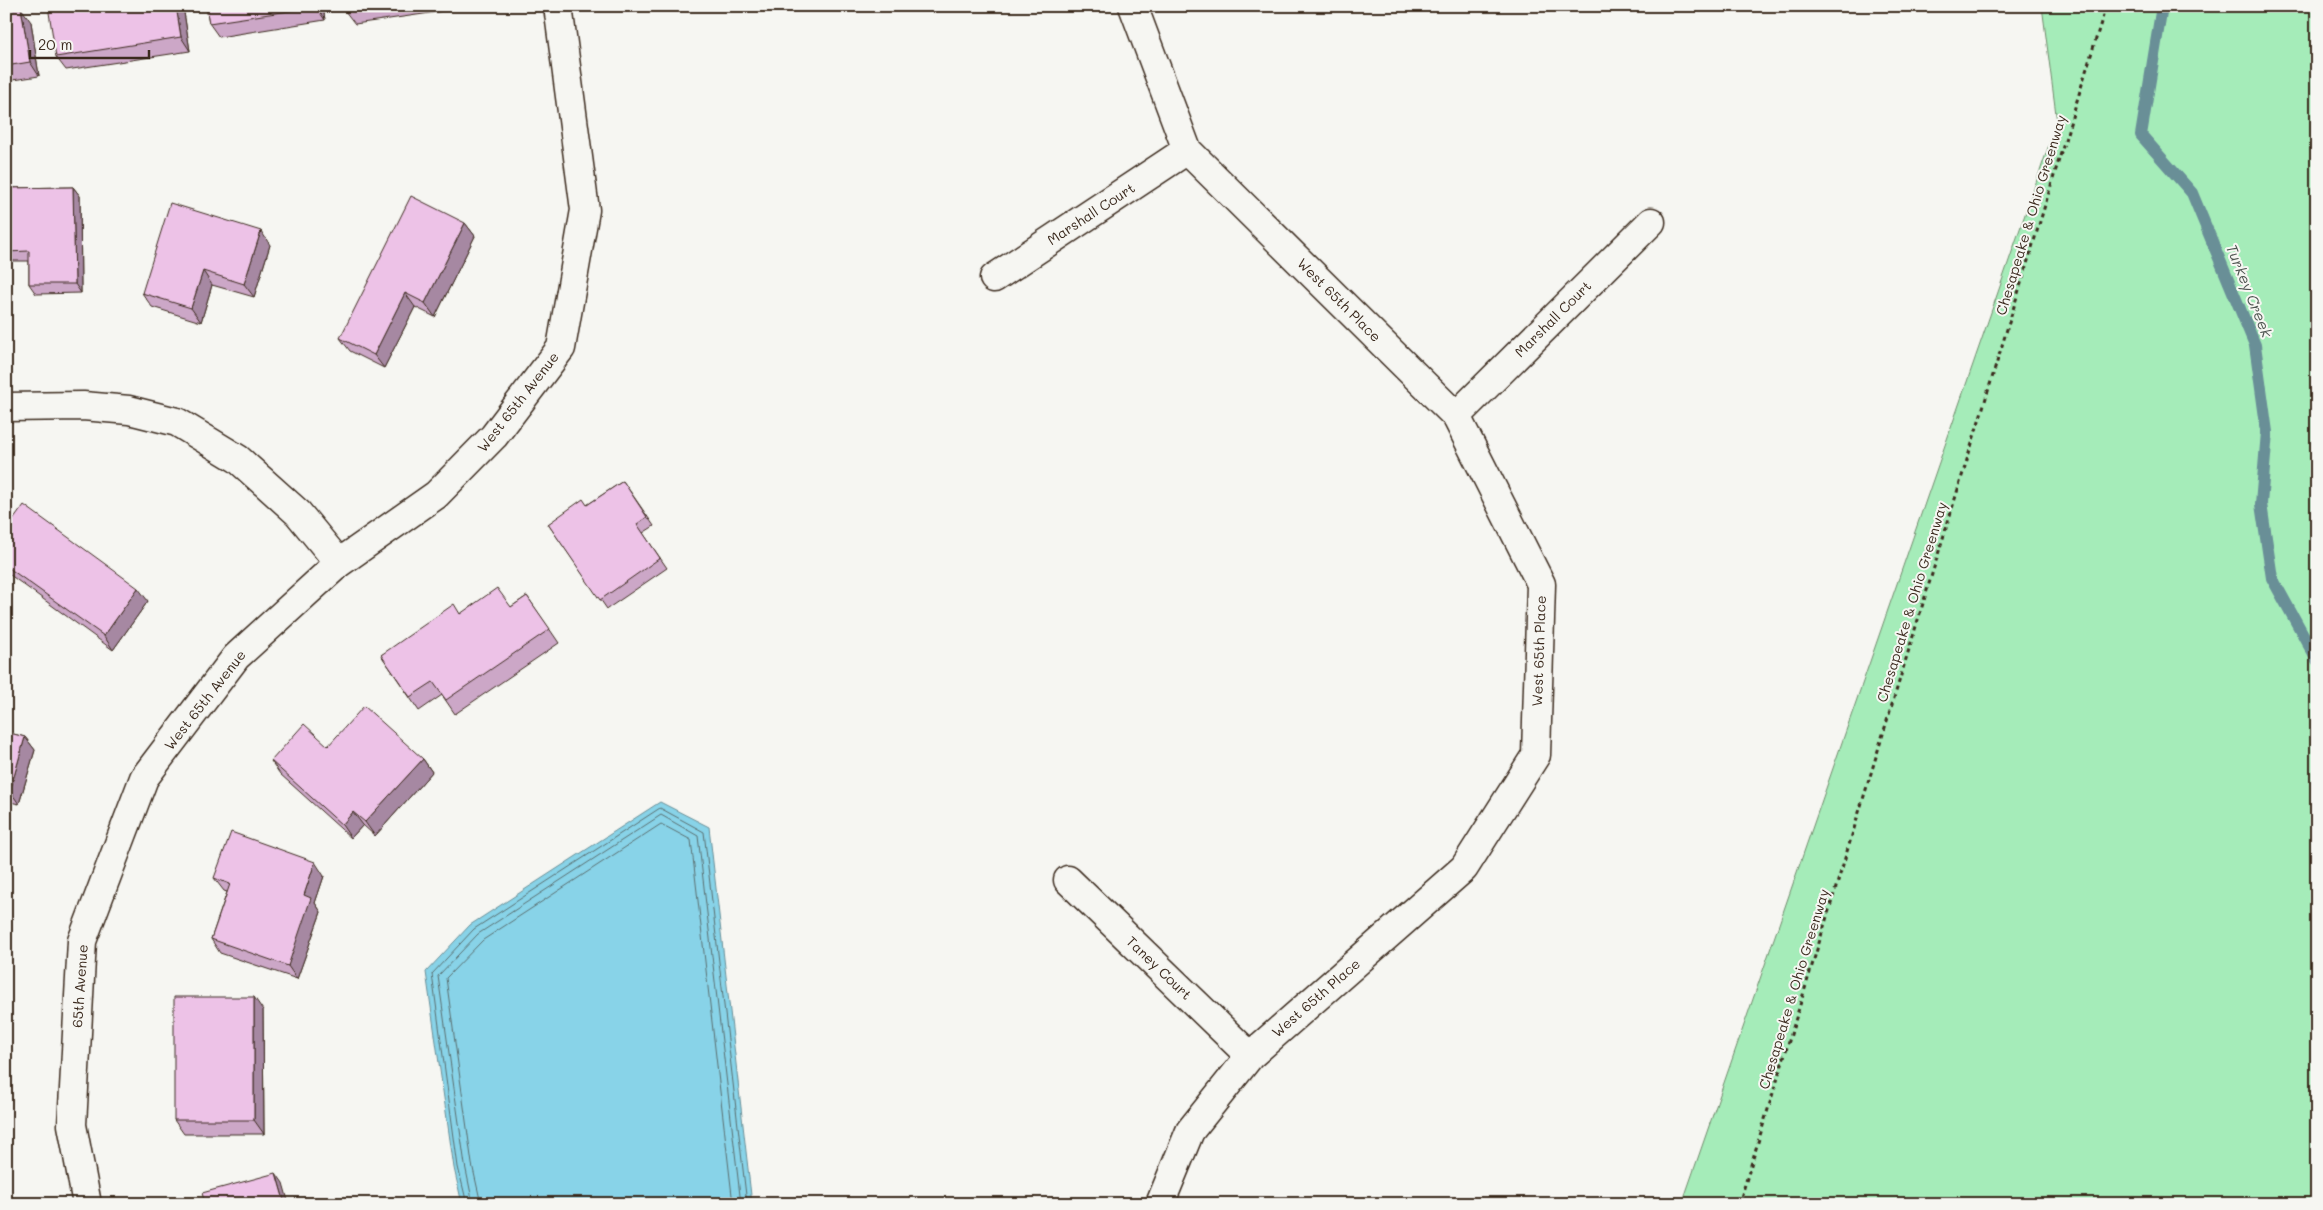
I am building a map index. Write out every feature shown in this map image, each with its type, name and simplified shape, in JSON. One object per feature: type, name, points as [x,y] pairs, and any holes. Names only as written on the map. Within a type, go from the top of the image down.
[{"type":"street","name":"West 65th Avenue","points":[[144,778],[236,657],[339,563],[436,495],[494,436],[560,348],[584,210],[558,6]]},
{"type":"street","name":"West 65th Place","points":[[1133,6],[1187,150],[1456,416],[1541,584],[1536,755],[1464,868],[1250,1056],[1190,1131],[1160,1204]]},
{"type":"street","name":"Marshall Court","points":[[994,278],[1187,150]]},
{"type":"street","name":"Marshall Court","points":[[1456,416],[1651,222]]},
{"type":"street","points":[[6,407],[83,406],[129,410],[177,422],[238,459],[298,513],[339,563]]},
{"type":"street","name":"65th Avenue","points":[[87,1204],[72,1125],[82,941],[144,778]]},
{"type":"street","name":"Taney Court","points":[[1068,880],[1250,1056]]},
{"type":"path","name":"Chesapeake & Ohio Greenway","points":[[1739,1204],[2106,6]]},
{"type":"green space","points":[[2042,6],[2317,6],[2317,1204],[1682,1204],[2057,122]]},
{"type":"water","points":[[660,802],[709,827],[752,1204],[462,1204],[454,1168],[426,972],[470,925]]},
{"type":"building","points":[[48,6],[176,6],[181,37],[56,57]]},
{"type":"building","points":[[206,6],[315,6],[316,7],[209,23]]},
{"type":"building","points":[[345,6],[374,6],[345,11]]},
{"type":"building","points":[[21,8],[30,62],[6,66],[6,10]]},
{"type":"building","points":[[73,187],[75,284],[29,284],[29,251],[6,252],[6,188]]},
{"type":"building","points":[[411,196],[465,223],[425,303],[405,293],[374,355],[340,338]]},
{"type":"building","points":[[170,203],[261,231],[244,284],[203,271],[191,308],[142,293]]},
{"type":"building","points":[[623,481],[647,517],[637,524],[660,558],[600,600],[548,524],[583,499],[587,505]]},
{"type":"building","points":[[24,505],[138,588],[104,636],[6,566],[6,530]]},
{"type":"building","points":[[497,588],[511,607],[527,596],[550,629],[446,700],[433,682],[410,697],[381,655],[454,604],[460,614]]},
{"type":"building","points":[[364,706],[423,759],[365,822],[353,812],[342,825],[271,761],[304,724],[328,746]]},
{"type":"building","points":[[6,732],[25,737],[10,791],[6,790]]},
{"type":"building","points":[[231,832],[315,862],[304,895],[311,898],[288,966],[211,939],[230,884],[214,878]]},
{"type":"building","points":[[174,997],[254,997],[254,1120],[174,1120]]},
{"type":"building","points":[[276,1173],[285,1204],[205,1204],[202,1193]]},
{"type":"waterway","name":"Turkey Creek","points":[[2162,6],[2141,135],[2192,193],[2255,345],[2267,432],[2261,504],[2272,578],[2317,660]]}]
